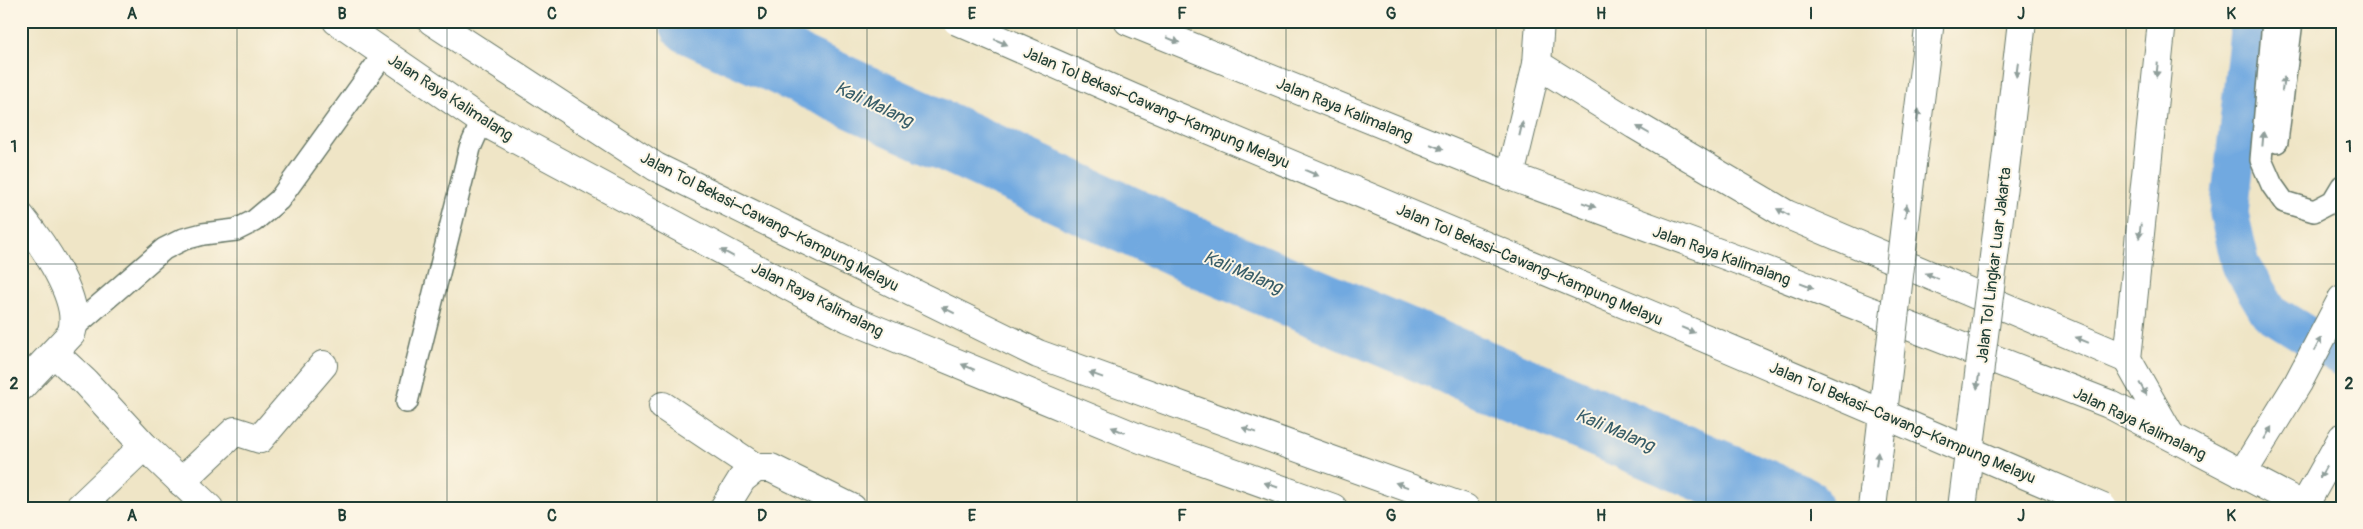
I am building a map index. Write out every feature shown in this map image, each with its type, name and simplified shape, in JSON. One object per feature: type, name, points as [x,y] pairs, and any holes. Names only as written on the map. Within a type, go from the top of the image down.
[{"type":"main road","name":"Jalan Raya Kalimalang","points":[[337,21],[482,121],[848,318],[1141,439],[1333,508]]},
{"type":"main road","name":"Jalan Tol Bekasi–Cawang–Kampung Melayu","points":[[432,21],[656,167],[1038,354],[1465,508]]},
{"type":"main road","name":"Jalan Tol Bekasi–Cawang–Kampung Melayu","points":[[957,21],[1142,102],[1666,321],[2103,508]]},
{"type":"main road","name":"Jalan Raya Kalimalang","points":[[1128,21],[1510,176],[1757,267],[2109,404],[2306,507]]},
{"type":"main road","points":[[1510,176],[1537,64],[1540,21]]},
{"type":"main road","points":[[1872,508],[1930,21]]},
{"type":"main road","name":"Jalan Tol Lingkar Luar Jakarta","points":[[1962,508],[2022,21]]},
{"type":"main road","points":[[2162,21],[2127,359],[2170,435]]},
{"type":"main road","points":[[1537,64],[1635,125],[1786,214],[2127,359]]},
{"type":"main road","points":[[21,217],[46,251],[67,293],[73,319],[71,334],[21,387]]},
{"type":"main road","points":[[2242,474],[2298,383],[2340,302]]},
{"type":"main road","points":[[54,352],[85,382],[144,446],[209,508]]},
{"type":"main road","points":[[182,482],[235,431],[260,439],[323,365]]},
{"type":"main road","points":[[663,406],[756,468],[771,468],[852,508]]},
{"type":"main road","points":[[2306,507],[2342,438]]},
{"type":"main road","points":[[79,508],[144,446]]},
{"type":"main road","points":[[724,508],[742,479],[756,468]]},
{"type":"lane","points":[[2274,21],[2260,160],[2272,185],[2284,202],[2314,211],[2333,201],[2342,186]]},
{"type":"lane","points":[[2272,185],[2292,21]]},
{"type":"lane","points":[[73,319],[164,249],[184,239],[203,234],[236,230],[254,221],[279,200],[384,54]]},
{"type":"lane","points":[[407,402],[470,148],[482,121]]},
{"type":"waterway","name":"Kali Malang","points":[[693,21],[1217,261],[1798,508]]},
{"type":"waterway","points":[[2250,21],[2229,214],[2241,265],[2269,312],[2342,357]]}]
